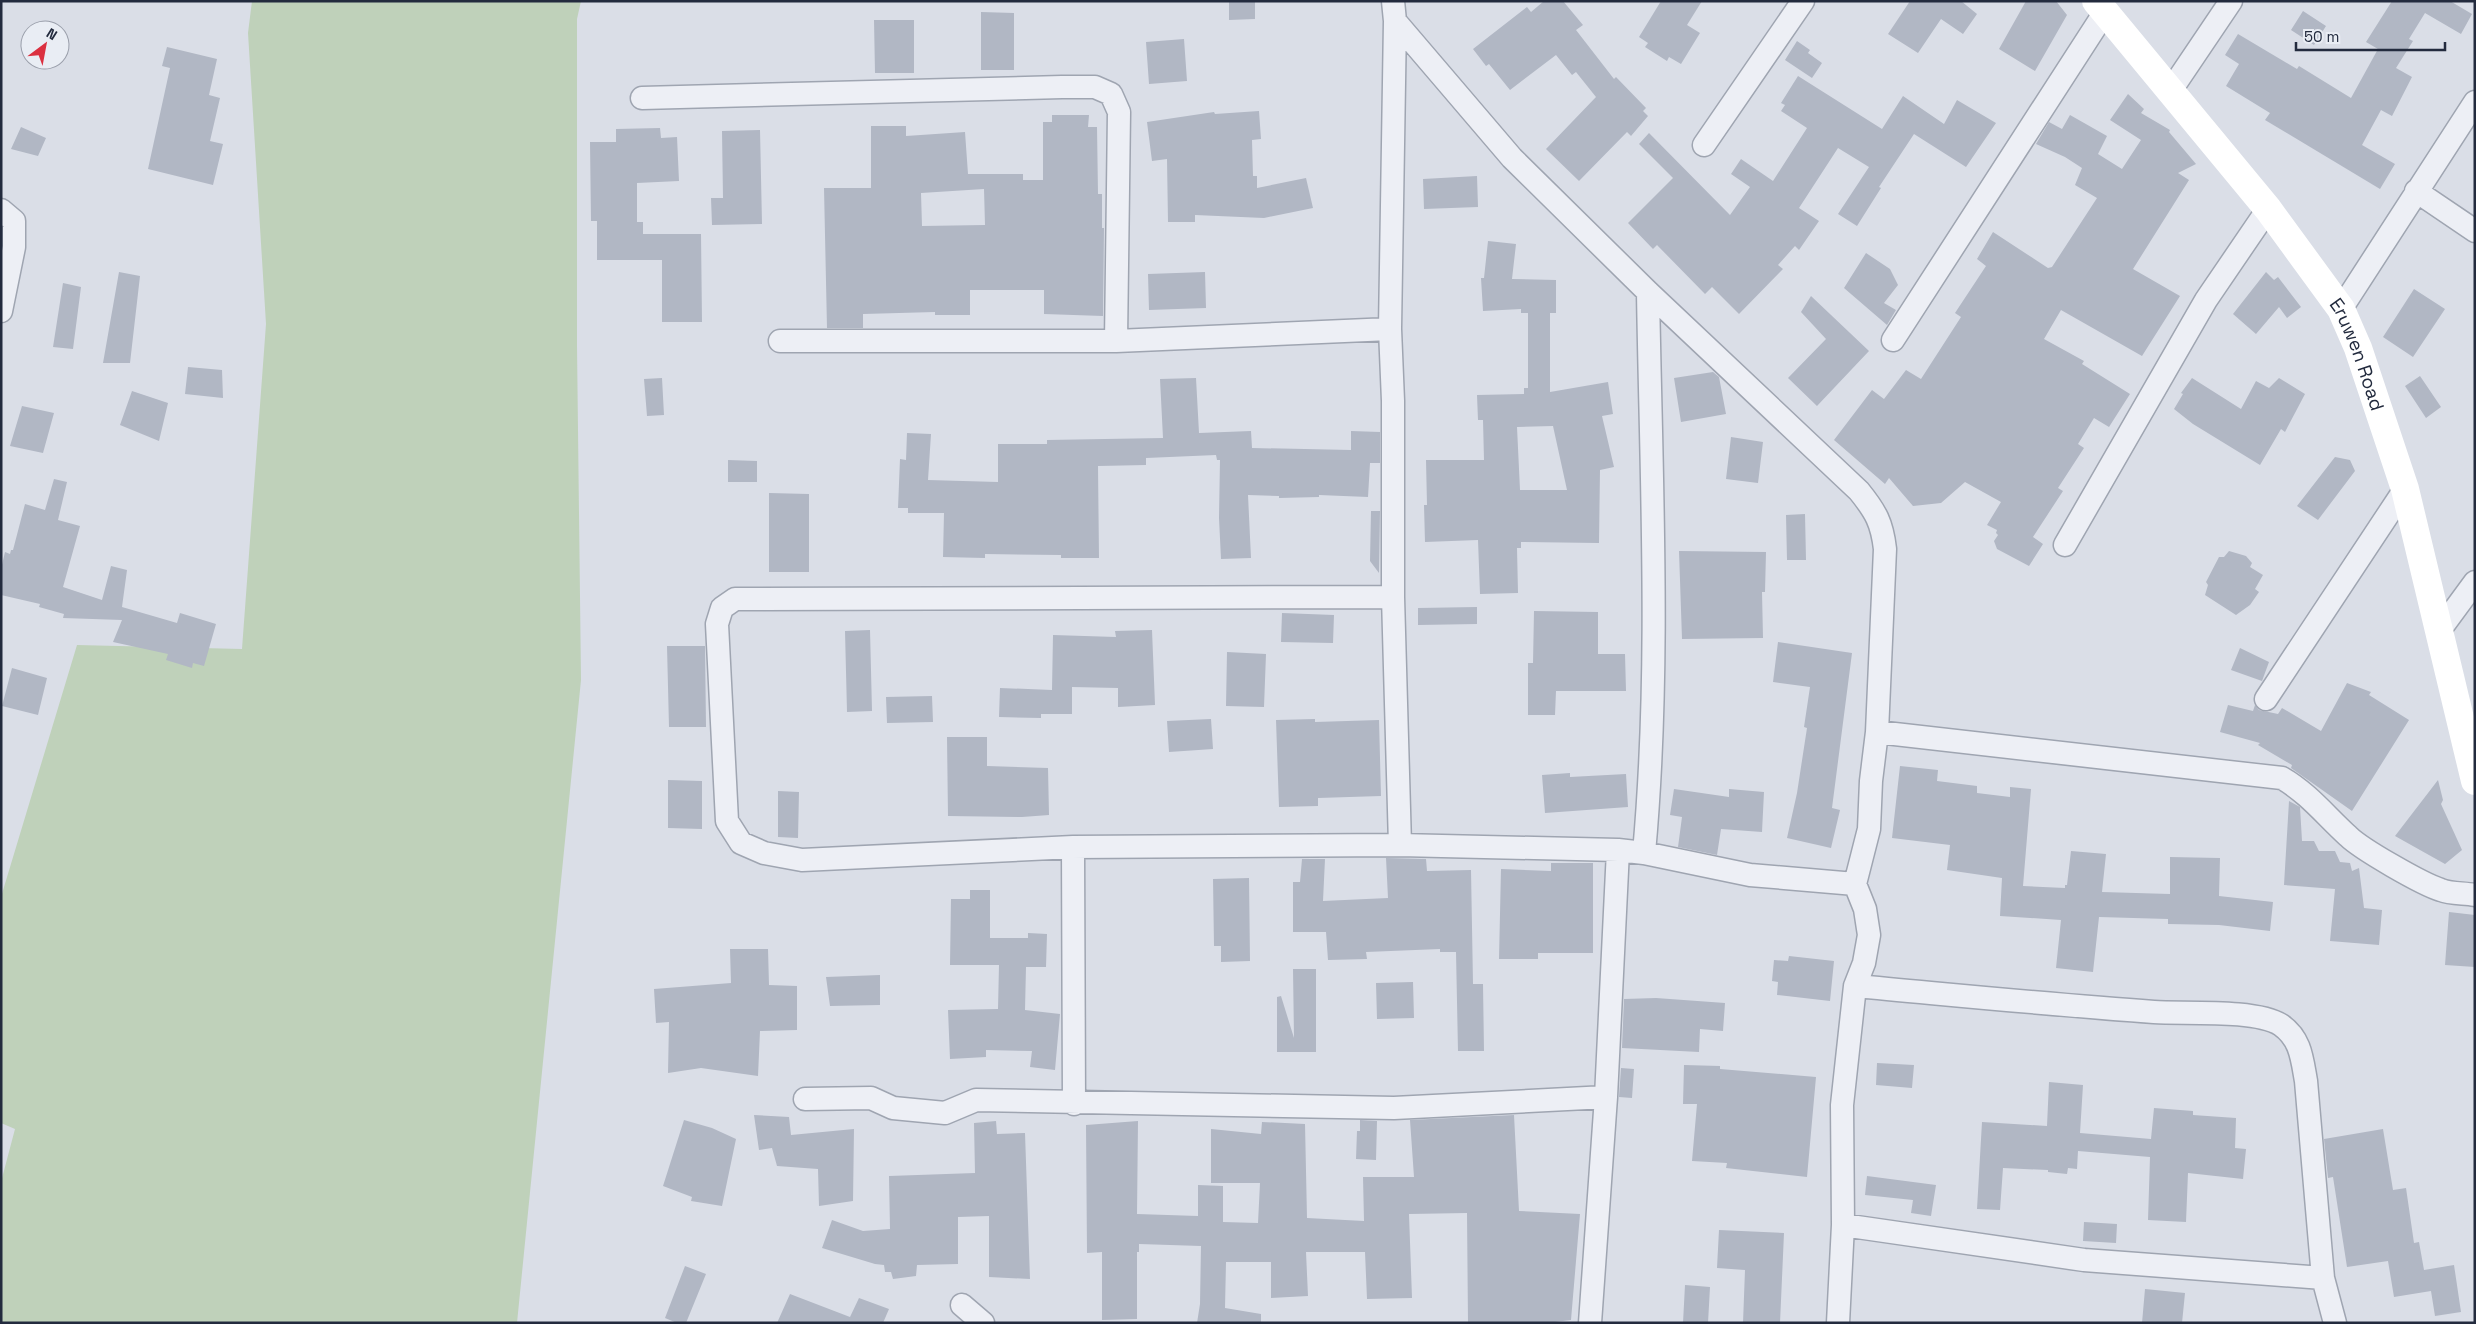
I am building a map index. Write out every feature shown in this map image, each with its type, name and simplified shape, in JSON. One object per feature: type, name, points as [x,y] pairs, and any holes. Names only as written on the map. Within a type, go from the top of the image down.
[{"type":"street","points":[[1704,145],[1804,1]]},
{"type":"street","points":[[2171,90],[2232,1]]},
{"type":"street","points":[[1894,340],[2100,7]]},
{"type":"street","name":"Eruwen Road","points":[[2100,7],[2171,90],[2268,209],[2341,309],[2358,348],[2405,489],[2475,781]]},
{"type":"street","points":[[1394,11],[1512,158],[1648,292],[1859,492],[1871,506],[1882,526],[1885,549],[1878,732],[1871,781],[1868,829],[1855,884],[1865,909],[1869,935],[1864,963],[1856,986],[1842,1105],[1843,1225],[1838,1323]]},
{"type":"street","points":[[1394,11],[1390,329],[1393,401],[1393,597],[1400,845]]},
{"type":"street","points":[[642,98],[1062,87],[1096,87],[1111,94],[1119,112],[1116,341]]},
{"type":"street","points":[[2341,309],[2475,102]]},
{"type":"street","points":[[2416,191],[2475,231]]},
{"type":"street","points":[[2065,545],[2206,300],[2268,209]]},
{"type":"street","points":[[1,210],[14,221],[14,247],[1,311]]},
{"type":"street","points":[[1644,852],[1651,769],[1653,682],[1648,292]]},
{"type":"street","points":[[780,341],[1116,341],[1390,329]]},
{"type":"street","points":[[2266,699],[2405,489]]},
{"type":"street","points":[[2440,631],[2475,582]]},
{"type":"street","points":[[1393,597],[735,599],[722,608],[717,624],[727,821],[741,843],[764,853],[802,860],[1073,847],[1400,845],[1644,852],[1750,875],[1855,884]]},
{"type":"street","points":[[1878,732],[2282,778],[2294,785],[2316,804],[2350,838],[2386,861],[2441,890],[2475,895]]},
{"type":"street","points":[[1073,847],[1074,1104]]},
{"type":"street","points":[[1590,1323],[1606,1096],[1618,850]]},
{"type":"street","points":[[1856,986],[2153,1012],[2251,1015],[2279,1024],[2294,1036],[2301,1050],[2306,1081],[2323,1278],[2335,1323]]},
{"type":"street","points":[[804,1099],[871,1098],[893,1108],[945,1113],[976,1100],[1074,1104],[1394,1108],[1606,1096]]},
{"type":"street","points":[[1843,1225],[2084,1260],[2323,1278]]},
{"type":"street","points":[[962,1305],[983,1323]]},
{"type":"green space","points":[[252,1],[581,1],[577,19],[577,346],[581,680],[517,1323],[1,1323],[1,1182],[15,1129],[1,1123],[1,897],[77,645],[242,649],[266,324],[248,33]]},
{"type":"building","points":[[1229,1],[1255,1],[1255,19],[1229,20]]},
{"type":"building","points":[[1544,1],[1563,1],[1583,25],[1576,30],[1614,79],[1616,77],[1646,108],[1643,111],[1648,116],[1631,136],[1627,132],[1579,181],[1546,149],[1596,97],[1576,72],[1572,75],[1556,55],[1510,90],[1489,64],[1486,66],[1473,49],[1527,7],[1531,12]]},
{"type":"building","points":[[1661,1],[1702,1],[1687,25],[1700,33],[1681,64],[1669,57],[1667,61],[1645,47],[1648,43],[1639,37]]},
{"type":"building","points":[[1910,1],[1961,1],[1977,14],[1963,34],[1941,19],[1918,53],[1888,34]]},
{"type":"building","points":[[2026,1],[2056,1],[2067,15],[2035,71],[1999,49]]},
{"type":"building","points":[[2392,1],[2450,1],[2472,14],[2461,34],[2425,13],[2409,39],[2413,41],[2396,68],[2412,77],[2392,116],[2381,110],[2362,145],[2395,164],[2380,189],[2265,120],[2270,113],[2226,86],[2239,64],[2225,55],[2238,34],[2297,69],[2299,66],[2351,98],[2378,49],[2366,42]]},
{"type":"building","points":[[2303,11],[2326,26],[2314,45],[2291,30]]},
{"type":"building","points":[[981,12],[1014,13],[1014,70],[981,70]]},
{"type":"building","points":[[874,20],[914,20],[914,73],[875,73]]},
{"type":"building","points":[[1184,39],[1187,81],[1149,84],[1146,42]]},
{"type":"building","points":[[1797,41],[1810,50],[1808,53],[1822,63],[1812,78],[1785,60]]},
{"type":"building","points":[[167,47],[217,59],[209,95],[220,98],[210,141],[223,144],[213,185],[148,169],[170,68],[162,66]]},
{"type":"building","points":[[1798,76],[1882,129],[1903,96],[1944,124],[1957,100],[1996,123],[1966,167],[1914,134],[1879,187],[1881,188],[1857,226],[1838,214],[1869,167],[1838,148],[1799,208],[1819,221],[1799,250],[1795,246],[1778,265],[1783,269],[1739,314],[1712,287],[1705,294],[1657,245],[1653,249],[1628,223],[1673,178],[1639,144],[1649,133],[1730,215],[1750,187],[1731,174],[1741,159],[1773,181],[1807,128],[1781,111],[1785,105],[1781,103]]},
{"type":"building","points":[[2128,94],[2144,109],[2141,113],[2170,130],[2169,132],[2196,164],[2178,173],[2189,180],[2133,269],[2180,296],[2142,356],[2061,310],[2044,339],[2084,361],[2082,364],[2130,394],[2109,427],[2094,418],[2078,444],[2084,448],[2058,488],[2063,491],[2033,537],[2043,544],[2029,566],[1997,549],[1994,541],[1998,535],[1996,533],[1997,530],[1987,525],[2001,502],[1965,482],[1941,503],[1913,506],[1889,478],[1885,484],[1834,440],[1872,390],[1884,399],[1906,370],[1921,379],[1961,317],[1955,313],[1986,266],[1977,259],[1993,232],[2048,268],[2052,267],[2097,198],[2075,185],[2082,168],[2065,157],[2036,144],[2049,122],[2062,129],[2070,115],[2107,136],[2098,154],[2122,169],[2141,140],[2110,120]]},
{"type":"building","points":[[1259,111],[1261,139],[1252,140],[1253,176],[1257,176],[1257,188],[1306,178],[1313,208],[1264,218],[1195,215],[1195,222],[1168,222],[1167,159],[1152,161],[1147,122],[1214,112],[1215,114]]},
{"type":"building","points":[[1052,115],[1089,115],[1088,127],[1097,127],[1098,194],[1102,194],[1102,228],[1104,228],[1103,316],[1044,314],[1044,290],[970,290],[970,315],[935,315],[935,312],[863,314],[863,328],[827,328],[824,188],[871,188],[871,126],[906,126],[906,136],[965,132],[968,174],[1023,174],[1023,180],[1043,180],[1043,122],[1052,122]],"holes":[[[984,189],[985,225],[922,226],[921,193]]]},
{"type":"building","points":[[21,127],[46,138],[38,156],[11,149]]},
{"type":"building","points":[[660,128],[661,138],[677,137],[679,181],[637,183],[637,222],[643,222],[643,234],[701,234],[702,322],[662,322],[662,260],[597,260],[597,221],[591,221],[590,142],[616,142],[616,129]]},
{"type":"building","points":[[760,130],[762,224],[712,225],[711,198],[723,198],[722,131]]},
{"type":"building","points":[[1477,176],[1478,207],[1424,209],[1423,179]]},
{"type":"building","points":[[1488,241],[1516,244],[1512,279],[1556,280],[1556,313],[1550,313],[1550,392],[1608,382],[1613,414],[1602,416],[1614,467],[1600,470],[1599,543],[1521,542],[1521,548],[1517,548],[1518,593],[1480,594],[1478,540],[1425,542],[1424,505],[1427,505],[1426,460],[1484,460],[1483,420],[1478,420],[1477,395],[1524,394],[1524,388],[1528,388],[1528,313],[1521,313],[1521,309],[1483,311],[1481,278],[1484,278]],"holes":[[[1553,426],[1567,490],[1520,490],[1517,427]]]},
{"type":"building","points":[[1866,253],[1890,269],[1898,285],[1884,303],[1896,310],[1887,325],[1844,288]]},
{"type":"building","points":[[119,272],[140,276],[130,363],[103,363]]},
{"type":"building","points":[[1205,272],[1206,308],[1149,310],[1148,274]]},
{"type":"building","points":[[2266,272],[2274,280],[2278,277],[2301,307],[2287,318],[2279,307],[2256,334],[2233,314]]},
{"type":"building","points":[[63,283],[81,287],[73,349],[53,347]]},
{"type":"building","points":[[2414,289],[2445,309],[2413,357],[2383,337]]},
{"type":"building","points":[[1811,296],[1869,351],[1817,406],[1788,378],[1826,339],[1801,312]]},
{"type":"building","points":[[188,367],[222,370],[223,398],[185,394]]},
{"type":"building","points":[[1713,372],[1719,377],[1726,414],[1681,422],[1674,378]]},
{"type":"building","points":[[2420,376],[2441,407],[2426,418],[2405,386]]},
{"type":"building","points":[[662,378],[664,415],[647,416],[644,379]]},
{"type":"building","points":[[1196,378],[1199,433],[1251,431],[1252,448],[1351,450],[1351,431],[1380,432],[1380,463],[1370,463],[1368,497],[1319,495],[1319,497],[1279,498],[1279,496],[1248,495],[1251,558],[1221,559],[1219,518],[1220,460],[1217,460],[1216,455],[1146,458],[1146,465],[1098,466],[1099,558],[1061,558],[1061,555],[985,554],[985,558],[943,557],[944,513],[908,513],[908,508],[898,508],[900,459],[906,460],[907,433],[931,434],[928,480],[998,482],[998,444],[1047,444],[1047,440],[1163,438],[1160,379]]},
{"type":"building","points":[[2192,378],[2241,409],[2256,381],[2269,388],[2279,378],[2305,394],[2285,432],[2281,429],[2260,465],[2193,424],[2174,409],[2183,394],[2181,393]]},
{"type":"building","points":[[132,391],[168,403],[159,441],[120,425]]},
{"type":"building","points":[[22,406],[54,413],[43,453],[10,446]]},
{"type":"building","points":[[1731,437],[1763,442],[1758,483],[1726,479]]},
{"type":"building","points":[[2335,457],[2350,460],[2355,471],[2318,520],[2297,506]]},
{"type":"building","points":[[728,460],[757,461],[757,482],[728,482]]},
{"type":"building","points":[[54,479],[67,482],[58,520],[80,526],[63,587],[102,600],[111,566],[127,570],[122,607],[177,623],[180,613],[216,624],[204,666],[193,663],[192,668],[166,660],[168,654],[113,642],[122,620],[63,618],[64,614],[39,607],[40,604],[1,595],[1,569],[5,552],[10,554],[11,550],[13,550],[25,504],[45,510]]},
{"type":"building","points":[[769,493],[809,494],[809,572],[769,572]]},
{"type":"building","points":[[1371,511],[1380,511],[1379,573],[1370,561]]},
{"type":"building","points":[[1805,514],[1806,560],[1787,560],[1786,515]]},
{"type":"building","points":[[1679,551],[1766,552],[1765,592],[1762,592],[1763,638],[1682,639]]},
{"type":"building","points":[[2229,551],[2246,556],[2252,563],[2250,567],[2263,575],[2255,589],[2259,592],[2250,605],[2236,615],[2205,595],[2208,585],[2206,582],[2219,557],[2224,557]]},
{"type":"building","points":[[1477,607],[1477,624],[1418,625],[1418,608]]},
{"type":"building","points":[[1534,611],[1598,612],[1598,654],[1625,654],[1626,691],[1556,691],[1555,715],[1528,715],[1528,663],[1533,663]]},
{"type":"building","points":[[1282,613],[1334,615],[1333,643],[1281,642]]},
{"type":"building","points":[[870,630],[872,711],[847,712],[845,631]]},
{"type":"building","points":[[1152,630],[1155,705],[1118,707],[1118,688],[1072,687],[1072,714],[1041,714],[1041,718],[999,717],[1000,688],[1052,690],[1053,635],[1116,637],[1115,631]]},
{"type":"building","points":[[1778,642],[1852,653],[1832,808],[1840,810],[1831,848],[1787,838],[1797,793],[1807,728],[1804,727],[1810,687],[1773,682]]},
{"type":"building","points":[[667,646],[705,646],[706,727],[669,727]]},
{"type":"building","points":[[2240,648],[2269,662],[2262,681],[2231,670]]},
{"type":"building","points":[[1227,652],[1266,654],[1264,707],[1226,706]]},
{"type":"building","points":[[12,668],[47,678],[38,715],[2,706]]},
{"type":"building","points":[[2347,683],[2371,692],[2369,695],[2409,720],[2352,811],[2291,768],[2292,765],[2258,745],[2260,743],[2220,732],[2228,705],[2253,711],[2255,705],[2259,710],[2278,714],[2282,708],[2321,731]]},
{"type":"building","points":[[932,696],[933,722],[887,723],[886,697]]},
{"type":"building","points":[[1211,719],[1213,749],[1169,752],[1167,721]]},
{"type":"building","points":[[1315,719],[1315,722],[1379,720],[1381,796],[1318,798],[1318,806],[1279,807],[1276,720]]},
{"type":"building","points":[[947,737],[987,737],[987,766],[1048,768],[1049,815],[1022,817],[948,816]]},
{"type":"building","points":[[1900,766],[1938,770],[1937,781],[1977,786],[1977,793],[2010,797],[2010,787],[2031,789],[2023,886],[2065,888],[2071,851],[2106,854],[2102,892],[2170,894],[2170,857],[2220,858],[2219,896],[2273,902],[2270,931],[2219,925],[2168,924],[2168,919],[2099,917],[2093,972],[2056,968],[2061,920],[2000,916],[2002,878],[1947,870],[1950,845],[1892,838]]},
{"type":"building","points":[[1570,773],[1570,777],[1626,774],[1628,807],[1545,813],[1542,775]]},
{"type":"building","points":[[668,780],[702,781],[702,829],[668,828]]},
{"type":"building","points":[[2438,780],[2443,800],[2441,804],[2462,850],[2445,864],[2395,836]]},
{"type":"building","points":[[1674,789],[1729,797],[1729,789],[1764,792],[1762,832],[1721,829],[1717,855],[1678,847],[1682,817],[1670,815]]},
{"type":"building","points":[[778,791],[799,792],[798,838],[778,837]]},
{"type":"building","points":[[2289,801],[2300,807],[2302,841],[2314,841],[2319,851],[2335,851],[2340,862],[2350,863],[2352,871],[2359,868],[2364,908],[2382,910],[2379,945],[2330,941],[2335,889],[2284,885]]},
{"type":"building","points":[[1386,858],[1426,859],[1427,871],[1471,870],[1473,984],[1483,984],[1484,1051],[1458,1051],[1456,952],[1440,952],[1440,949],[1366,952],[1367,959],[1328,960],[1326,932],[1293,932],[1293,882],[1300,882],[1302,859],[1325,859],[1323,901],[1388,898]]},
{"type":"building","points":[[1551,863],[1593,863],[1593,953],[1538,953],[1538,959],[1499,959],[1501,869],[1551,871]]},
{"type":"building","points":[[1249,878],[1250,961],[1221,962],[1221,946],[1214,946],[1213,879]]},
{"type":"building","points":[[970,890],[990,890],[990,938],[1028,938],[1028,933],[1047,934],[1046,967],[1026,967],[1025,1010],[1060,1014],[1055,1070],[1030,1067],[1032,1051],[986,1050],[986,1057],[950,1059],[948,1010],[998,1009],[999,965],[950,965],[951,899],[970,899]]},
{"type":"building","points":[[2449,912],[2475,915],[2475,967],[2445,965]]},
{"type":"building","points":[[730,949],[768,949],[769,985],[797,986],[797,1030],[760,1031],[758,1076],[701,1068],[668,1073],[669,1022],[656,1023],[654,989],[731,983]]},
{"type":"building","points":[[1789,956],[1834,961],[1830,1001],[1777,995],[1778,982],[1772,981],[1774,960],[1788,961]]},
{"type":"building","points":[[1293,969],[1316,969],[1316,1052],[1277,1052],[1277,997],[1281,996],[1294,1038]]},
{"type":"building","points":[[880,975],[880,1005],[830,1006],[826,977]]},
{"type":"building","points":[[1413,982],[1414,1018],[1377,1019],[1376,983]]},
{"type":"building","points":[[1656,998],[1725,1003],[1723,1031],[1700,1029],[1699,1052],[1622,1048],[1624,999]]},
{"type":"building","points":[[1877,1063],[1914,1065],[1912,1088],[1876,1085]]},
{"type":"building","points":[[1684,1065],[1720,1066],[1720,1069],[1816,1077],[1807,1177],[1726,1168],[1727,1163],[1692,1161],[1697,1104],[1683,1104]]},
{"type":"building","points":[[1621,1068],[1634,1069],[1632,1098],[1619,1097]]},
{"type":"building","points":[[2049,1082],[2083,1085],[2080,1133],[2151,1139],[2154,1108],[2193,1111],[2193,1115],[2236,1118],[2235,1148],[2246,1149],[2243,1179],[2188,1173],[2186,1222],[2148,1220],[2150,1157],[2078,1151],[2077,1169],[2068,1168],[2067,1174],[2048,1172],[2048,1170],[2003,1168],[2000,1210],[1977,1209],[1982,1122],[2047,1126]]},
{"type":"building","points":[[754,1115],[789,1117],[791,1135],[854,1129],[853,1201],[819,1206],[818,1169],[777,1166],[772,1148],[759,1150]]},
{"type":"building","points":[[1514,1115],[1519,1211],[1580,1214],[1571,1320],[1547,1323],[1468,1323],[1467,1213],[1409,1214],[1412,1298],[1367,1299],[1365,1252],[1306,1252],[1308,1296],[1271,1298],[1271,1262],[1226,1262],[1225,1308],[1261,1314],[1261,1323],[1197,1323],[1200,1304],[1201,1246],[1139,1244],[1139,1252],[1137,1252],[1137,1319],[1102,1320],[1102,1252],[1087,1253],[1086,1125],[1138,1121],[1137,1214],[1198,1216],[1198,1185],[1223,1186],[1223,1222],[1258,1223],[1260,1183],[1211,1183],[1211,1129],[1261,1134],[1262,1122],[1305,1124],[1307,1218],[1364,1221],[1363,1177],[1414,1177],[1410,1120]]},
{"type":"building","points":[[684,1120],[712,1128],[736,1139],[722,1206],[691,1201],[692,1197],[663,1186]]},
{"type":"building","points":[[1360,1120],[1377,1121],[1376,1160],[1356,1159],[1357,1131],[1360,1131]]},
{"type":"building","points":[[996,1121],[997,1134],[1025,1133],[1030,1279],[989,1277],[989,1216],[958,1217],[958,1264],[917,1265],[916,1276],[893,1279],[891,1272],[885,1272],[884,1265],[822,1248],[832,1220],[863,1231],[890,1229],[889,1176],[975,1173],[974,1123]]},
{"type":"building","points":[[2383,1129],[2393,1190],[2406,1188],[2414,1243],[2419,1242],[2424,1270],[2454,1265],[2461,1312],[2435,1316],[2431,1291],[2394,1297],[2388,1261],[2347,1267],[2333,1177],[2328,1178],[2324,1139]]},
{"type":"building","points":[[1867,1176],[1936,1185],[1931,1216],[1911,1213],[1913,1200],[1865,1195]]},
{"type":"building","points":[[2084,1222],[2117,1224],[2116,1243],[2083,1241]]},
{"type":"building","points":[[1719,1230],[1784,1233],[1780,1323],[1743,1323],[1745,1270],[1717,1268]]},
{"type":"building","points":[[685,1266],[706,1274],[686,1323],[677,1323],[665,1318]]},
{"type":"building","points":[[1685,1285],[1710,1287],[1708,1323],[1683,1323]]},
{"type":"building","points":[[2145,1289],[2185,1293],[2182,1323],[2142,1323]]},
{"type":"building","points":[[790,1294],[850,1317],[859,1298],[889,1309],[883,1323],[777,1323]]}]
